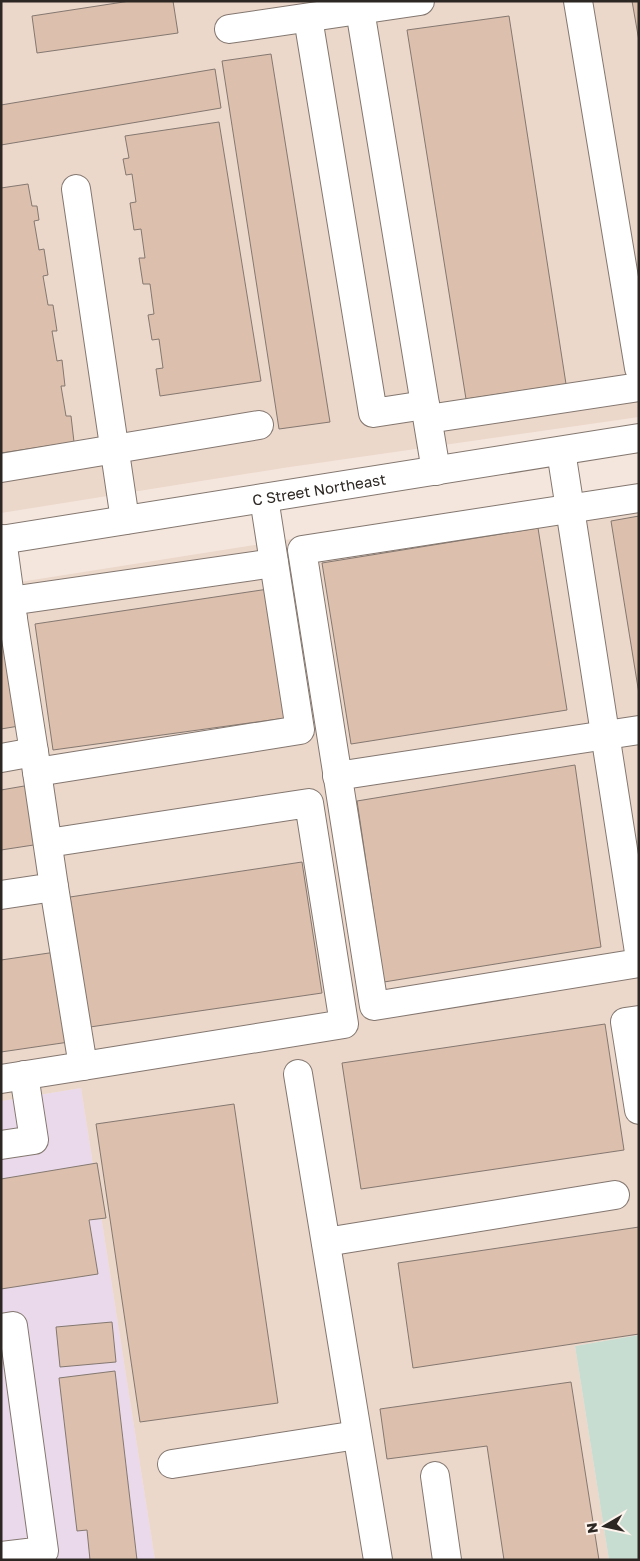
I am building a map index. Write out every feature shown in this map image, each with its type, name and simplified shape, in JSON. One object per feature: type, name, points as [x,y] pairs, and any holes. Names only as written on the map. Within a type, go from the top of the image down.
[{"type":"street","points":[[229,29],[420,1]]},
{"type":"street","points":[[578,1],[639,368]]},
{"type":"street","points":[[360,10],[436,471]]},
{"type":"street","points":[[308,18],[373,413],[427,412],[639,387]]},
{"type":"street","points":[[76,188],[125,520]]},
{"type":"street","points":[[1,468],[260,425]]},
{"type":"street","name":"C Street Northeast","points":[[2,540],[639,438]]},
{"type":"street","points":[[561,451],[639,952]]},
{"type":"street","points":[[1,758],[36,762],[300,730],[264,498]]},
{"type":"street","points":[[639,498],[302,550],[374,1006],[639,964]]},
{"type":"street","points":[[2,540],[8,613],[36,762],[83,1066]]},
{"type":"street","points":[[8,613],[274,562]]},
{"type":"street","points":[[337,776],[639,730]]},
{"type":"street","points":[[1,1145],[34,1140],[13,1077],[344,1024],[308,803],[48,843]]},
{"type":"street","points":[[1,895],[54,886]]},
{"type":"street","points":[[639,1020],[625,1022],[639,1110]]},
{"type":"street","points":[[298,1074],[378,1560]]},
{"type":"street","points":[[326,1242],[615,1195]]},
{"type":"street","points":[[1,1328],[13,1326],[44,1551],[1,1556]]},
{"type":"street","points":[[172,1464],[357,1434]]},
{"type":"street","points":[[434,1476],[447,1560]]},
{"type":"shaded area","points":[[1,1],[639,1],[639,417],[283,468],[1,513]]},
{"type":"shaded area","points":[[639,484],[639,1335],[575,1346],[609,1560],[155,1560],[81,1088],[1,1101],[1,585]]},
{"type":"shaded area","points":[[81,1088],[155,1560],[1,1560],[1,1101]]},
{"type":"green space","points":[[639,1335],[639,1560],[609,1560],[575,1346]]},
{"type":"building","points":[[130,1],[173,1],[178,33],[37,53],[32,16]]},
{"type":"building","points":[[632,1],[639,1],[639,41]]},
{"type":"building","points":[[509,16],[566,384],[466,399],[407,30]]},
{"type":"building","points":[[271,54],[330,422],[279,429],[222,61]]},
{"type":"building","points":[[215,69],[221,108],[1,145],[1,105]]},
{"type":"building","points":[[219,122],[261,381],[160,396],[156,369],[163,368],[159,339],[152,340],[148,315],[154,314],[150,284],[143,284],[139,258],[145,258],[141,229],[134,230],[130,203],[136,202],[132,174],[126,175],[123,159],[129,158],[125,136]]},
{"type":"building","points":[[28,184],[32,206],[37,206],[39,220],[34,221],[39,250],[44,249],[48,275],[43,276],[48,305],[53,305],[57,331],[52,331],[57,361],[62,360],[65,386],[61,386],[66,416],[71,416],[74,442],[1,453],[1,188]]},
{"type":"building","points":[[639,516],[639,694],[611,521]]},
{"type":"building","points":[[538,528],[567,710],[351,744],[322,563]]},
{"type":"building","points":[[275,588],[293,717],[53,750],[35,624]]},
{"type":"building","points":[[1,646],[5,646],[19,726],[1,729]]},
{"type":"building","points":[[575,765],[601,947],[384,982],[357,801]]},
{"type":"building","points":[[30,785],[40,844],[1,850],[1,790]]},
{"type":"building","points":[[302,862],[322,993],[90,1027],[70,897]]},
{"type":"building","points":[[56,952],[69,1042],[1,1052],[1,960]]},
{"type":"building","points":[[605,1024],[624,1150],[361,1189],[342,1063]]},
{"type":"building","points":[[234,1104],[278,1403],[140,1422],[96,1124]]},
{"type":"building","points":[[97,1163],[106,1218],[89,1220],[98,1274],[1,1289],[1,1179]]},
{"type":"building","points":[[639,1227],[639,1334],[413,1368],[398,1263]]},
{"type":"building","points":[[112,1322],[116,1362],[60,1367],[56,1327]]},
{"type":"building","points":[[115,1371],[137,1560],[90,1560],[87,1530],[77,1531],[59,1378]]},
{"type":"building","points":[[571,1382],[599,1560],[504,1560],[487,1446],[387,1459],[380,1409]]}]
